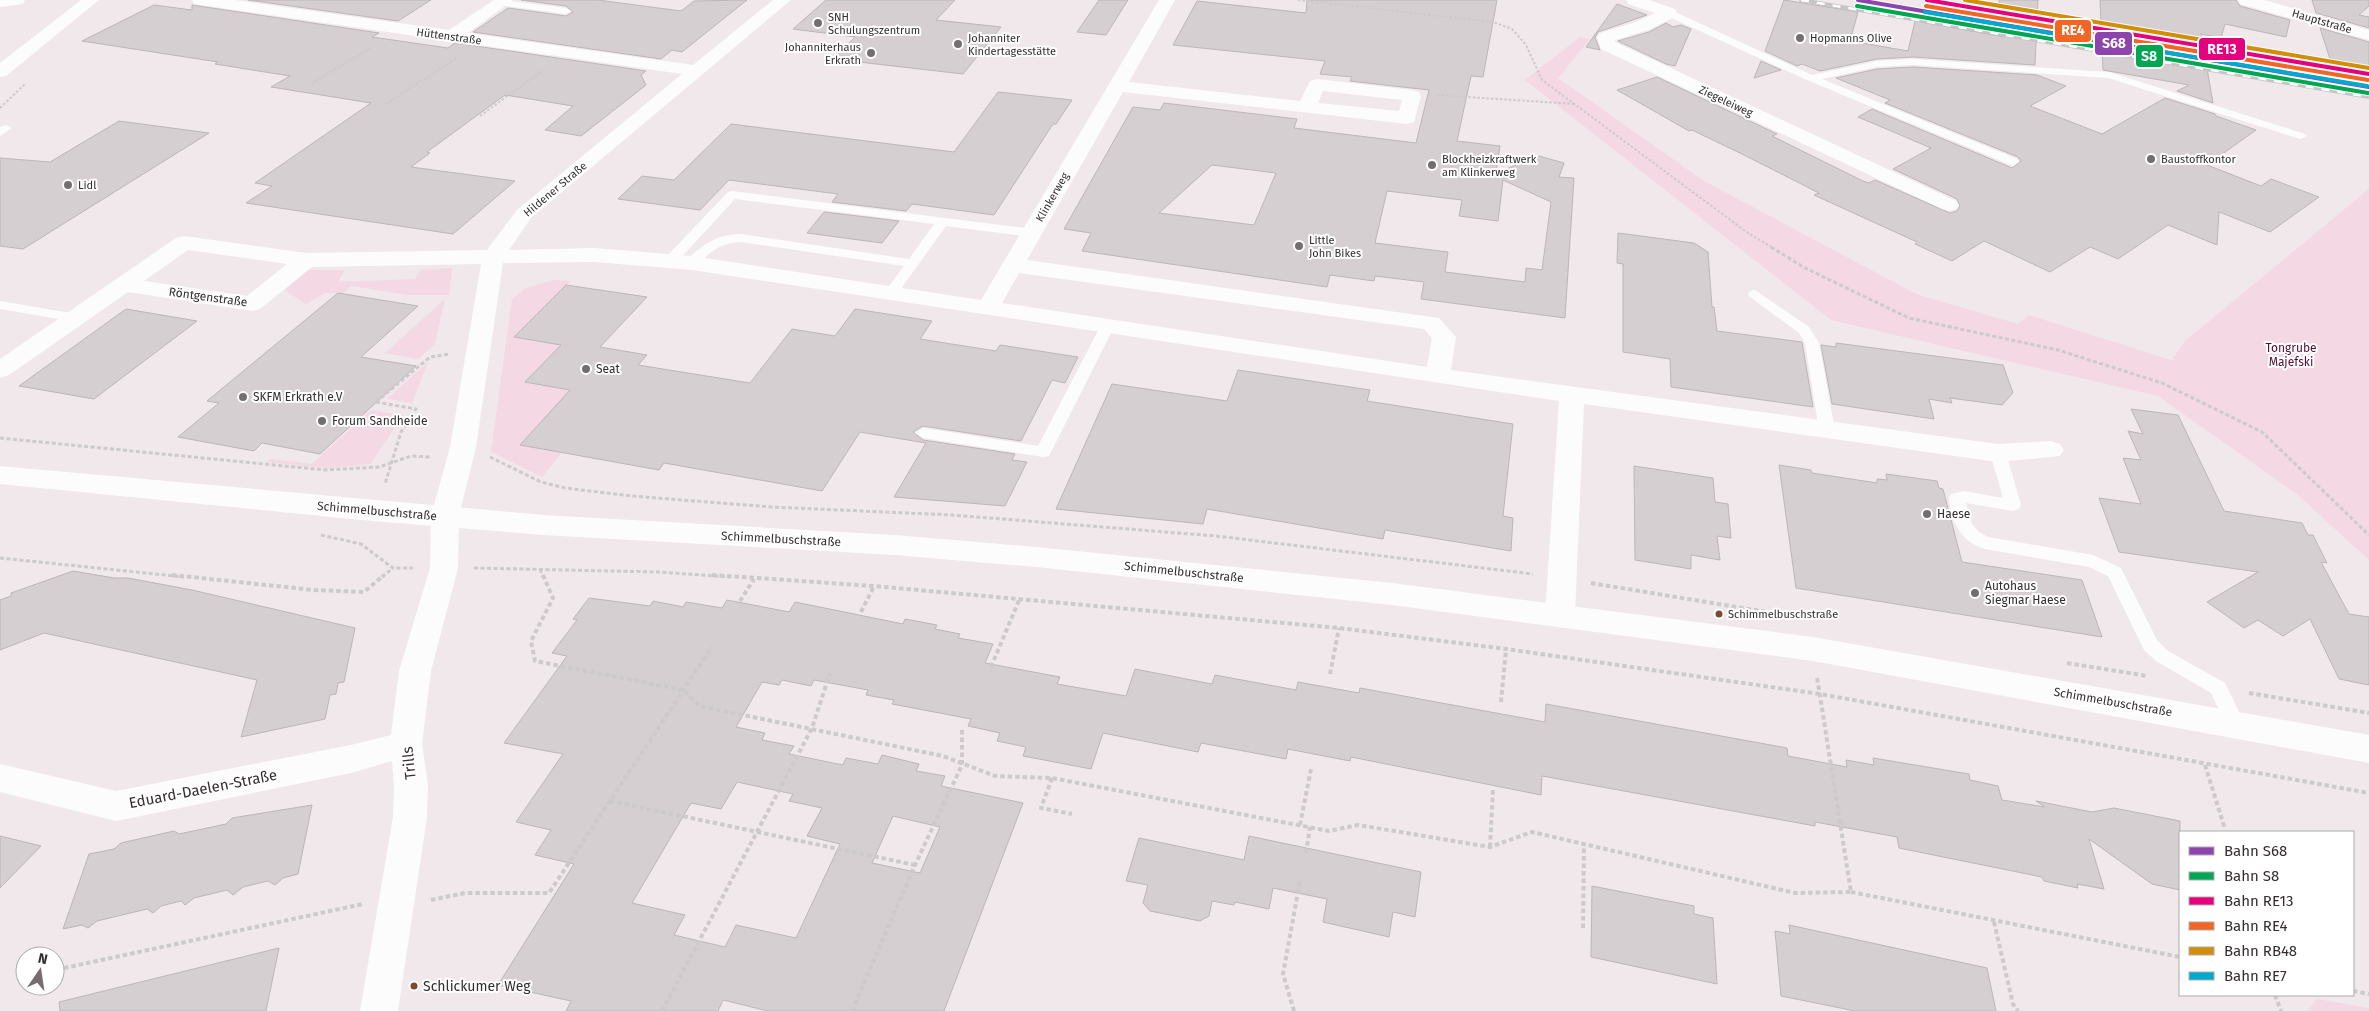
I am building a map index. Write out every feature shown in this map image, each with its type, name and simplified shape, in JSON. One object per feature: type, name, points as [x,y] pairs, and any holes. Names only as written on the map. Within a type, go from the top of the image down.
[{"type":"street","points":[[0,2],[17,0]]},
{"type":"street","points":[[0,72],[91,0]]},
{"type":"street","name":"Hüttenstraße","points":[[200,0],[698,71]]},
{"type":"street","name":"Hildener Straße","points":[[445,516],[463,447],[494,258],[506,237],[524,214],[782,0]]},
{"type":"street","name":"Klinkerweg","points":[[987,309],[1167,0]]},
{"type":"street","points":[[1634,0],[1669,13]]},
{"type":"street","name":"Hauptstraße","points":[[2246,0],[2369,34]]},
{"type":"street","points":[[451,36],[503,1]]},
{"type":"street","name":"Ziegeleiweg","points":[[1669,13],[1642,26],[1606,37],[1607,45],[1949,205]]},
{"type":"street","points":[[1117,86],[1407,118],[1412,96]]},
{"type":"street","points":[[0,370],[125,285],[184,242],[306,260],[494,258],[594,254],[682,262],[1438,376],[1827,430],[1998,453],[2051,450]]},
{"type":"street","name":"Röntgenstraße","points":[[125,285],[252,304],[306,260]]},
{"type":"street","points":[[1013,265],[1431,323],[1444,337],[1438,376]]},
{"type":"street","points":[[1560,614],[1572,395]]},
{"type":"street","name":"Schimmelbuschstraße","points":[[0,475],[377,511],[766,539],[894,545],[1037,557],[1392,594],[1560,614],[1813,649],[2369,749]]},
{"type":"street","name":"Trills","points":[[379,1011],[410,817],[411,784],[406,744],[416,671],[444,568],[445,516]]},
{"type":"street","name":"Eduard-Daelen-Straße","points":[[0,778],[116,806],[351,759],[406,744]]},
{"type":"lane","points":[[503,1],[566,11]]},
{"type":"lane","points":[[1669,13],[1811,78],[2013,162]]},
{"type":"lane","points":[[1811,78],[1877,64],[1913,62],[2110,75],[2301,136]]},
{"type":"lane","points":[[682,262],[732,194],[1031,233]]},
{"type":"lane","points":[[890,294],[942,222]]},
{"type":"lane","points":[[682,262],[708,245],[726,238],[741,238],[912,263]]},
{"type":"lane","points":[[1755,294],[1804,330],[1812,343],[1827,430]]},
{"type":"lane","points":[[0,305],[76,318]]},
{"type":"lane","points":[[923,432],[1043,452],[1107,327]]},
{"type":"lane","points":[[1998,453],[2013,505],[1964,497],[1957,498],[1968,533],[1975,540],[1985,543],[2092,561],[2115,572],[2150,645],[2162,656],[2218,688],[2235,724]]},
{"type":"path","points":[[1298,0],[1500,24],[1512,29],[1526,45],[1542,80],[1748,233],[1805,268],[1909,318],[2058,350],[2162,383],[2262,432],[2369,535]]},
{"type":"path","points":[[311,84],[400,30]]},
{"type":"path","points":[[386,104],[483,41]]},
{"type":"path","points":[[480,116],[568,52]]},
{"type":"path","points":[[1412,96],[1445,95],[1576,104]]},
{"type":"path","points":[[393,568],[367,545],[401,432],[416,409],[376,402],[430,357],[478,350]]},
{"type":"path","points":[[0,438],[325,470],[379,467],[411,456]]},
{"type":"path","points":[[0,558],[314,590],[364,592],[393,568],[658,572],[874,586],[1020,598],[1339,628],[1506,649],[1820,694],[2204,765],[2369,793]]},
{"type":"path","points":[[540,569],[552,598],[532,641],[536,661],[684,690],[699,706],[943,756],[995,776],[1052,778],[1329,830],[1358,825],[1490,847],[1532,832],[1795,893],[1851,892],[1994,922],[2179,957]]},
{"type":"path","points":[[740,601],[754,579]]},
{"type":"path","points":[[861,612],[874,586]]},
{"type":"path","points":[[990,667],[1020,598]]},
{"type":"path","points":[[1330,674],[1339,628]]},
{"type":"path","points":[[65,968],[397,902],[465,893],[549,893],[712,647]]},
{"type":"path","points":[[1501,702],[1506,649]]},
{"type":"path","points":[[1813,649],[1851,892]]},
{"type":"path","points":[[662,1011],[812,728],[830,673]]},
{"type":"path","points":[[852,1011],[915,865],[962,764],[962,730]]},
{"type":"path","points":[[2204,765],[2225,829]]},
{"type":"path","points":[[1300,825],[1311,769]]},
{"type":"path","points":[[1052,778],[1041,808],[1072,814]]},
{"type":"path","points":[[1490,847],[1493,790]]},
{"type":"path","points":[[610,801],[915,865]]},
{"type":"path","points":[[1306,853],[1310,827]]},
{"type":"path","points":[[1583,928],[1584,844]]},
{"type":"path","points":[[1294,1011],[1283,974],[1300,882]]},
{"type":"path","points":[[1994,922],[2013,1004],[2018,1011]]},
{"type":"path","points":[[2354,991],[2369,994]]},
{"type":"path","points":[[2275,996],[2281,1011]]},
{"type":"green space","name":"Tongrube Majefski","points":[[1580,37],[1590,39],[1558,78],[1704,181],[1916,294],[2018,324],[2029,315],[2174,361],[2173,358],[2185,341],[2369,189],[2369,560],[2298,495],[2158,396],[1831,320],[1525,80]]},
{"type":"green space","points":[[452,268],[449,295],[409,295],[351,286],[343,293],[325,293],[306,304],[285,290],[308,270],[345,270],[338,282],[415,279],[420,270]]},
{"type":"green space","points":[[553,280],[571,281],[514,337],[561,345],[525,382],[570,390],[562,452],[542,477],[491,452],[512,299],[526,288]]},
{"type":"green space","points":[[445,299],[435,344],[418,359],[385,353]]},
{"type":"green space","points":[[428,362],[412,403],[387,399]]},
{"type":"green space","points":[[371,410],[403,415],[370,464],[327,468],[267,462],[270,459],[312,464]]},
{"type":"green space","points":[[2317,999],[2369,1008],[2369,1011],[2308,1011]]},
{"type":"building","points":[[248,0],[431,0],[398,21]]},
{"type":"building","points":[[521,0],[598,0],[681,11],[694,1],[747,0],[682,52],[672,50],[661,59],[473,32],[508,8],[566,16],[573,12],[566,6]]},
{"type":"building","points":[[826,0],[955,0],[936,20],[1001,27],[963,74],[833,59],[855,37],[793,29]]},
{"type":"building","points":[[1099,0],[1128,0],[1106,35],[1077,32]]},
{"type":"building","points":[[1307,0],[1497,0],[1483,77],[1471,76],[1457,141],[1500,146],[1496,173],[1539,156],[1564,163],[1559,177],[1574,178],[1565,318],[1421,299],[1424,282],[1375,276],[1374,281],[1330,275],[1327,287],[1082,251],[1091,233],[1064,229],[1133,107],[1160,110],[1164,103],[1297,119],[1294,128],[1416,143],[1429,90],[1350,81],[1352,77],[1320,74],[1325,61],[1173,45],[1197,1],[1306,13]],"holes":[[[1212,165],[1276,173],[1254,225],[1159,213]],[[1503,180],[1551,202],[1542,270],[1526,268],[1525,282],[1445,272],[1448,252],[1375,243],[1387,191],[1462,200],[1459,216],[1498,221]]]},
{"type":"building","points":[[1784,0],[1858,12],[1850,41],[1908,51],[1915,21],[2005,37],[1999,0],[2038,0],[2035,65],[1913,57],[1877,59],[1820,71],[1802,64],[1797,66],[1765,51]]},
{"type":"building","points":[[2100,0],[2236,0],[2240,6],[2290,20],[2286,37],[2225,24],[2221,38],[2201,34],[2213,103],[2177,91],[2189,85],[2103,70]]},
{"type":"building","points":[[2312,0],[2369,0],[2369,6],[2359,15],[2369,17],[2369,28],[2316,13]]},
{"type":"building","points":[[1617,4],[1647,15],[1598,32],[1595,38],[1600,50],[1586,47]]},
{"type":"building","points":[[154,5],[192,10],[192,5],[379,33],[372,37],[448,48],[455,43],[646,71],[641,75],[646,85],[581,136],[545,130],[573,106],[505,95],[427,152],[430,153],[411,167],[515,181],[453,234],[246,203],[272,186],[255,183],[371,103],[271,87],[290,76],[215,64],[218,62],[82,41]]},
{"type":"building","points":[[1666,23],[1673,27],[1681,25],[1691,29],[1675,66],[1666,64],[1618,41],[1649,32]]},
{"type":"building","points":[[2320,28],[2369,42],[2369,66],[2330,59]]},
{"type":"building","points":[[1761,61],[1781,70],[1754,78]]},
{"type":"building","points":[[1913,67],[2037,75],[2066,86],[2030,106],[2102,134],[2165,98],[2215,114],[2256,130],[2207,165],[2261,186],[2271,179],[2319,197],[2270,232],[2219,212],[2217,245],[2168,225],[2118,259],[2090,247],[2050,272],[1984,241],[1952,261],[1915,244],[1917,242],[1814,195],[1819,193],[1692,130],[1689,131],[1617,90],[1657,77],[1777,134],[1772,136],[1863,181],[1869,183],[1875,180],[1950,213],[1957,211],[1960,206],[1957,199],[1893,169],[1931,148],[1858,117],[1872,109],[2012,168],[2021,161],[2018,157],[1885,103],[1890,100],[1836,78],[1877,69]]},
{"type":"building","points":[[998,92],[1072,100],[1056,124],[1053,124],[994,215],[912,204],[906,211],[832,202],[838,194],[729,180],[700,210],[618,199],[642,176],[674,180],[731,124],[954,152]]},
{"type":"building","name":"Lidl","points":[[119,121],[209,133],[23,249],[0,246],[0,158],[50,162]]},
{"type":"building","points":[[824,212],[899,221],[882,243],[807,233]]},
{"type":"building","points":[[1618,233],[1694,243],[1708,252],[1712,307],[1714,307],[1717,331],[1802,342],[1813,407],[1671,387],[1670,359],[1623,352],[1623,264],[1617,263]]},
{"type":"building","points":[[566,285],[647,297],[600,347],[647,355],[638,365],[750,383],[792,329],[835,336],[855,309],[932,321],[920,339],[996,351],[1000,345],[1078,357],[1065,383],[1052,380],[1021,441],[923,426],[913,432],[923,440],[1015,454],[1012,460],[1027,462],[1005,506],[894,497],[926,443],[860,432],[822,491],[664,463],[659,470],[520,445],[570,390],[525,382],[561,345],[514,337]]},
{"type":"building","points":[[338,293],[418,306],[361,357],[416,366],[320,454],[262,443],[254,451],[178,437],[219,403],[207,401]]},
{"type":"building","points":[[126,309],[197,321],[94,399],[19,386]]},
{"type":"building","points":[[1836,343],[2003,365],[2013,393],[2002,405],[1950,398],[1952,403],[1929,399],[1934,419],[1832,404],[1821,345],[1836,347]]},
{"type":"building","points":[[1238,370],[1370,390],[1367,401],[1513,424],[1503,516],[1513,518],[1511,551],[1385,530],[1383,539],[1207,509],[1203,524],[1056,509],[1112,384],[1227,401]]},
{"type":"building","points":[[2131,409],[2178,415],[2224,511],[2302,523],[2308,535],[2313,535],[2327,563],[2321,562],[2349,614],[2369,617],[2369,685],[2339,679],[2310,619],[2283,636],[2258,620],[2244,628],[2207,602],[2258,572],[2119,552],[2099,498],[2141,504],[2123,458],[2141,460],[2128,431],[2143,434]]},
{"type":"building","points":[[1779,465],[1811,470],[1812,473],[1877,483],[1877,479],[1887,480],[1886,474],[1937,481],[1939,488],[1943,489],[1962,562],[2082,580],[2102,637],[1796,588]]},
{"type":"building","points":[[1634,466],[1713,478],[1715,502],[1728,504],[1731,538],[1717,536],[1720,560],[1691,555],[1691,569],[1635,560]]},
{"type":"building","points":[[73,571],[114,578],[128,578],[192,590],[355,628],[344,682],[338,683],[336,694],[330,695],[325,719],[241,737],[257,680],[44,633],[0,650],[0,600],[11,596],[11,593]]},
{"type":"building","points":[[589,598],[650,606],[653,601],[683,607],[686,602],[722,608],[727,600],[789,612],[795,602],[903,624],[905,619],[937,625],[935,629],[960,634],[958,638],[993,644],[985,663],[1060,677],[1057,684],[1126,696],[1135,669],[1212,684],[1215,675],[1296,690],[1298,682],[1359,693],[1360,688],[1545,722],[1546,704],[1787,748],[1788,756],[1847,767],[1846,760],[1874,765],[1873,758],[1969,774],[1970,780],[1998,786],[2002,800],[2045,807],[2036,801],[2092,812],[2114,808],[2180,821],[2179,890],[2152,884],[2089,839],[2104,889],[2077,884],[2078,888],[2044,881],[2042,877],[1899,848],[1897,837],[1815,822],[1815,826],[1542,776],[1541,795],[1351,757],[1350,761],[1288,749],[1286,759],[1201,743],[1198,752],[1103,733],[1091,769],[1023,756],[1026,747],[997,741],[1000,733],[968,726],[971,719],[892,704],[894,700],[866,695],[868,690],[814,680],[811,686],[782,680],[779,685],[762,682],[736,727],[765,733],[762,740],[794,746],[789,754],[843,765],[846,758],[878,764],[882,755],[919,764],[916,771],[945,776],[941,786],[1023,803],[944,1011],[768,1011],[723,1000],[718,1011],[566,1011],[571,1001],[498,985],[574,864],[535,855],[551,830],[516,822],[563,754],[504,743],[567,656],[552,653],[577,620],[573,619]],"holes":[[[737,782],[793,794],[789,801],[822,808],[807,836],[840,844],[796,938],[736,925],[725,947],[674,935],[685,915],[632,903],[691,803],[721,809]],[[893,816],[940,827],[920,873],[872,863]]]},
{"type":"building","points":[[312,805],[298,874],[283,878],[275,885],[268,881],[243,887],[233,895],[227,890],[194,898],[185,905],[181,901],[161,906],[153,913],[147,909],[97,921],[88,928],[82,925],[63,929],[89,854],[114,849],[121,843],[174,831],[179,834],[226,824],[232,818]]},
{"type":"building","points":[[0,836],[41,846],[0,888]]},
{"type":"building","points":[[1249,836],[1421,872],[1415,917],[1393,912],[1389,937],[1323,922],[1327,899],[1273,888],[1269,909],[1235,902],[1234,905],[1212,901],[1209,916],[1200,921],[1150,911],[1143,903],[1148,885],[1126,881],[1139,838],[1244,860]]},
{"type":"building","points":[[1592,886],[1694,906],[1694,914],[1713,918],[1717,984],[1591,957]]},
{"type":"building","points":[[1789,925],[1987,968],[1996,1011],[1855,1011],[1781,996],[1775,931],[1790,934]]},
{"type":"building","points":[[279,948],[266,1011],[60,1011],[59,1002]]},
{"type":"railway","points":[[1801,0],[2369,97]]},
{"type":"rail line","name":"S68","points":[[1858,0],[2369,87]]},
{"type":"rail line","name":"RE13","points":[[1927,0],[2369,74]]},
{"type":"rail line","name":"RB48","points":[[1965,0],[2369,68]]},
{"type":"rail line","name":"S8","points":[[1857,6],[2368,93]]},
{"type":"rail line","name":"RE4","points":[[1926,6],[2368,80]]},
{"type":"rail line","name":"RE7","points":[[1925,12],[2367,86]]},
{"type":"place","name":"SNH Schulungszentrum","points":[[818,23]]},
{"type":"place","name":"Hopmanns Olive","points":[[1800,38]]},
{"type":"place","name":"Johanniter Kindertagesstätte","points":[[958,44]]},
{"type":"place","name":"Johanniterhaus Erkrath","points":[[871,53]]},
{"type":"place","name":"Baustoffkontor","points":[[2151,159]]},
{"type":"place","name":"Blockheizkraftwerk am Klinkerweg","points":[[1432,165]]},
{"type":"place","name":"Lidl","points":[[68,185]]},
{"type":"place","name":"Little John Bikes","points":[[1299,246]]},
{"type":"place","name":"Seat","points":[[586,369]]},
{"type":"place","name":"SKFM Erkrath e.V","points":[[243,397]]},
{"type":"place","name":"Forum Sandheide","points":[[322,421]]},
{"type":"place","name":"Haese","points":[[1927,514]]},
{"type":"place","name":"Autohaus Siegmar Haese","points":[[1975,593]]},
{"type":"place","name":"Schimmelbuschstraße","points":[[1719,614]]},
{"type":"place","name":"Schlickumer Weg","points":[[414,986]]}]
